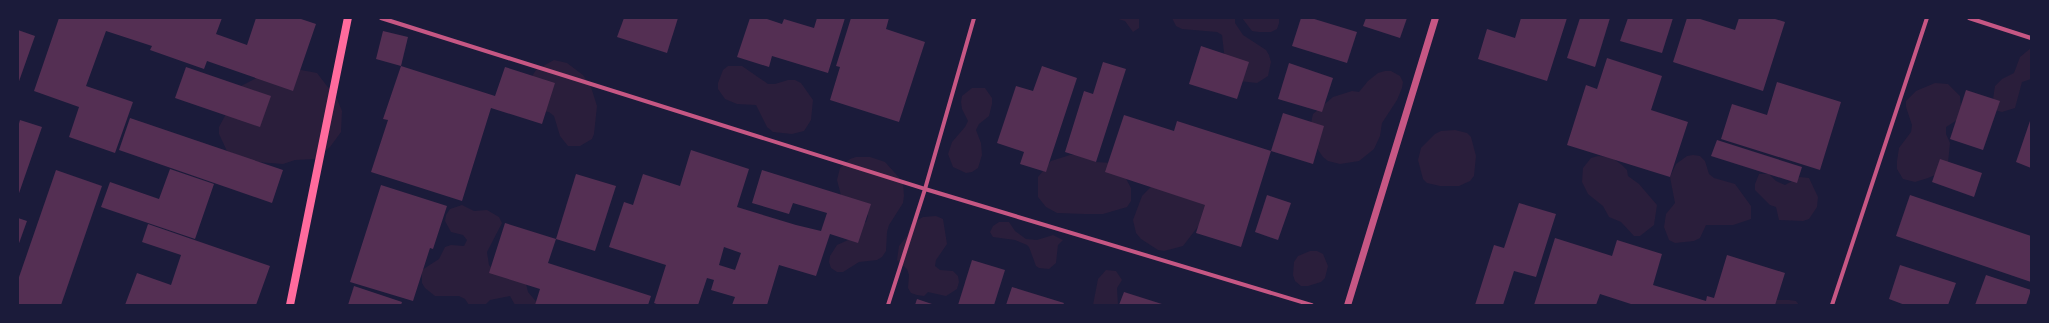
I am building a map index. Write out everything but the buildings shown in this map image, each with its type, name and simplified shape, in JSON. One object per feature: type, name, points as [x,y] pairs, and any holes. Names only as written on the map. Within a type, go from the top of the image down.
[{"type":"main road","points":[[290,305],[348,18]]},
{"type":"street","points":[[381,18],[925,189],[1312,305]]},
{"type":"street","points":[[888,305],[925,189],[974,18]]},
{"type":"street","points":[[1347,305],[1435,18]]},
{"type":"street","points":[[1832,305],[1927,18]]},
{"type":"street","points":[[1969,18],[2031,38]]},
{"type":"shaded area","points":[[1115,18],[1139,18],[1139,28],[1133,32],[1125,21]]},
{"type":"shaded area","points":[[1172,18],[1235,18],[1235,23],[1243,35],[1266,50],[1269,55],[1271,62],[1268,76],[1257,83],[1239,81],[1225,61],[1222,35],[1217,32],[1182,29],[1176,26]]},
{"type":"shaded area","points":[[1242,18],[1279,18],[1279,23],[1277,29],[1271,32],[1259,32],[1252,31]]},
{"type":"shaded area","points":[[2031,48],[2031,79],[2022,82],[2015,108],[2002,112],[1998,111],[1995,109],[1993,99],[1995,86],[2002,79],[2014,73],[2020,57]]},
{"type":"shaded area","points":[[554,60],[567,63],[583,75],[591,87],[597,106],[594,134],[592,139],[580,146],[568,146],[560,136],[554,116],[549,112],[535,111],[529,81],[536,70]]},
{"type":"shaded area","points":[[728,66],[742,66],[768,84],[775,84],[788,80],[795,80],[801,83],[813,100],[811,120],[804,131],[792,134],[773,132],[767,127],[756,105],[737,104],[725,99],[718,89],[718,83],[723,70]]},
{"type":"shaded area","points":[[301,70],[317,73],[337,99],[342,111],[341,132],[330,147],[314,159],[295,160],[283,164],[257,162],[227,151],[219,134],[219,127],[241,86],[270,71]]},
{"type":"shaded area","points":[[1391,71],[1400,76],[1403,82],[1397,100],[1382,123],[1380,136],[1374,149],[1359,161],[1340,164],[1328,161],[1323,157],[1312,141],[1310,127],[1313,114],[1333,97],[1352,91],[1359,92],[1368,81],[1378,73]]},
{"type":"shaded area","points":[[1935,83],[1948,84],[1960,96],[1961,108],[1957,120],[1946,127],[1946,134],[1950,143],[1948,163],[1940,173],[1928,178],[1915,182],[1903,179],[1897,169],[1899,148],[1911,132],[1912,125],[1906,107],[1906,101],[1916,91]]},
{"type":"shaded area","points":[[972,88],[985,88],[992,98],[992,104],[989,116],[979,124],[976,130],[981,143],[982,155],[978,168],[972,172],[966,173],[953,167],[948,154],[952,142],[965,127],[968,121],[962,109],[961,102],[962,96]]},
{"type":"shaded area","points":[[1455,130],[1467,133],[1471,137],[1476,156],[1474,176],[1470,181],[1459,186],[1440,186],[1427,183],[1423,179],[1418,160],[1421,148],[1435,134],[1441,131]]},
{"type":"shaded area","points":[[1070,155],[1085,155],[1096,162],[1112,163],[1123,173],[1131,188],[1131,201],[1127,207],[1103,214],[1085,214],[1057,213],[1046,207],[1038,197],[1038,177],[1051,161]]},
{"type":"shaded area","points":[[1598,156],[1611,157],[1622,165],[1627,170],[1628,176],[1639,184],[1657,205],[1654,225],[1640,236],[1634,236],[1621,222],[1609,217],[1603,206],[1588,194],[1582,182],[1583,168],[1591,158]]},
{"type":"shaded area","points":[[1687,156],[1700,156],[1705,161],[1709,174],[1714,178],[1735,184],[1751,206],[1751,219],[1733,225],[1706,225],[1700,238],[1694,241],[1675,243],[1669,240],[1664,227],[1666,214],[1675,203],[1670,177],[1676,164]]},
{"type":"shaded area","points":[[856,157],[870,157],[885,162],[903,182],[903,203],[889,225],[886,251],[882,257],[877,260],[859,262],[843,272],[837,272],[831,268],[829,262],[830,256],[837,245],[855,237],[860,225],[866,222],[868,216],[865,210],[842,199],[837,180],[840,168],[850,159]]},
{"type":"shaded area","points":[[1166,171],[1203,191],[1206,207],[1203,220],[1183,246],[1164,251],[1158,250],[1141,239],[1136,233],[1133,220],[1142,196]]},
{"type":"shaded area","points":[[1759,174],[1769,174],[1776,181],[1785,185],[1800,177],[1809,178],[1818,197],[1817,207],[1809,219],[1803,221],[1779,220],[1776,207],[1770,205],[1755,190],[1755,184]]},
{"type":"shaded area","points":[[462,205],[474,211],[487,210],[499,217],[502,223],[487,252],[489,265],[493,270],[525,279],[528,292],[539,305],[515,305],[510,296],[490,300],[485,305],[469,305],[465,299],[459,296],[435,296],[425,288],[422,283],[422,270],[439,259],[445,247],[451,245],[464,246],[467,240],[463,235],[451,232],[445,221],[446,215],[450,209]]},
{"type":"shaded area","points":[[936,216],[943,219],[947,244],[936,260],[935,266],[940,270],[953,271],[958,276],[959,282],[957,289],[946,296],[928,292],[924,296],[917,295],[911,293],[908,288],[909,275],[907,269],[897,260],[899,246],[907,236],[911,224],[923,217]]},
{"type":"shaded area","points":[[999,222],[1009,222],[1015,231],[1026,239],[1037,240],[1053,235],[1063,240],[1058,245],[1056,263],[1049,269],[1039,268],[1036,266],[1027,245],[1015,240],[993,237],[990,232],[993,226]]},
{"type":"shaded area","points":[[1310,251],[1317,251],[1323,254],[1328,266],[1325,278],[1321,282],[1308,286],[1301,286],[1295,281],[1293,275],[1294,262],[1298,256]]},
{"type":"shaded area","points":[[1106,270],[1116,271],[1122,280],[1117,288],[1118,305],[1093,305],[1098,279]]},
{"type":"shaded area","points":[[1774,300],[1796,301],[1799,305],[1759,305]]}]
